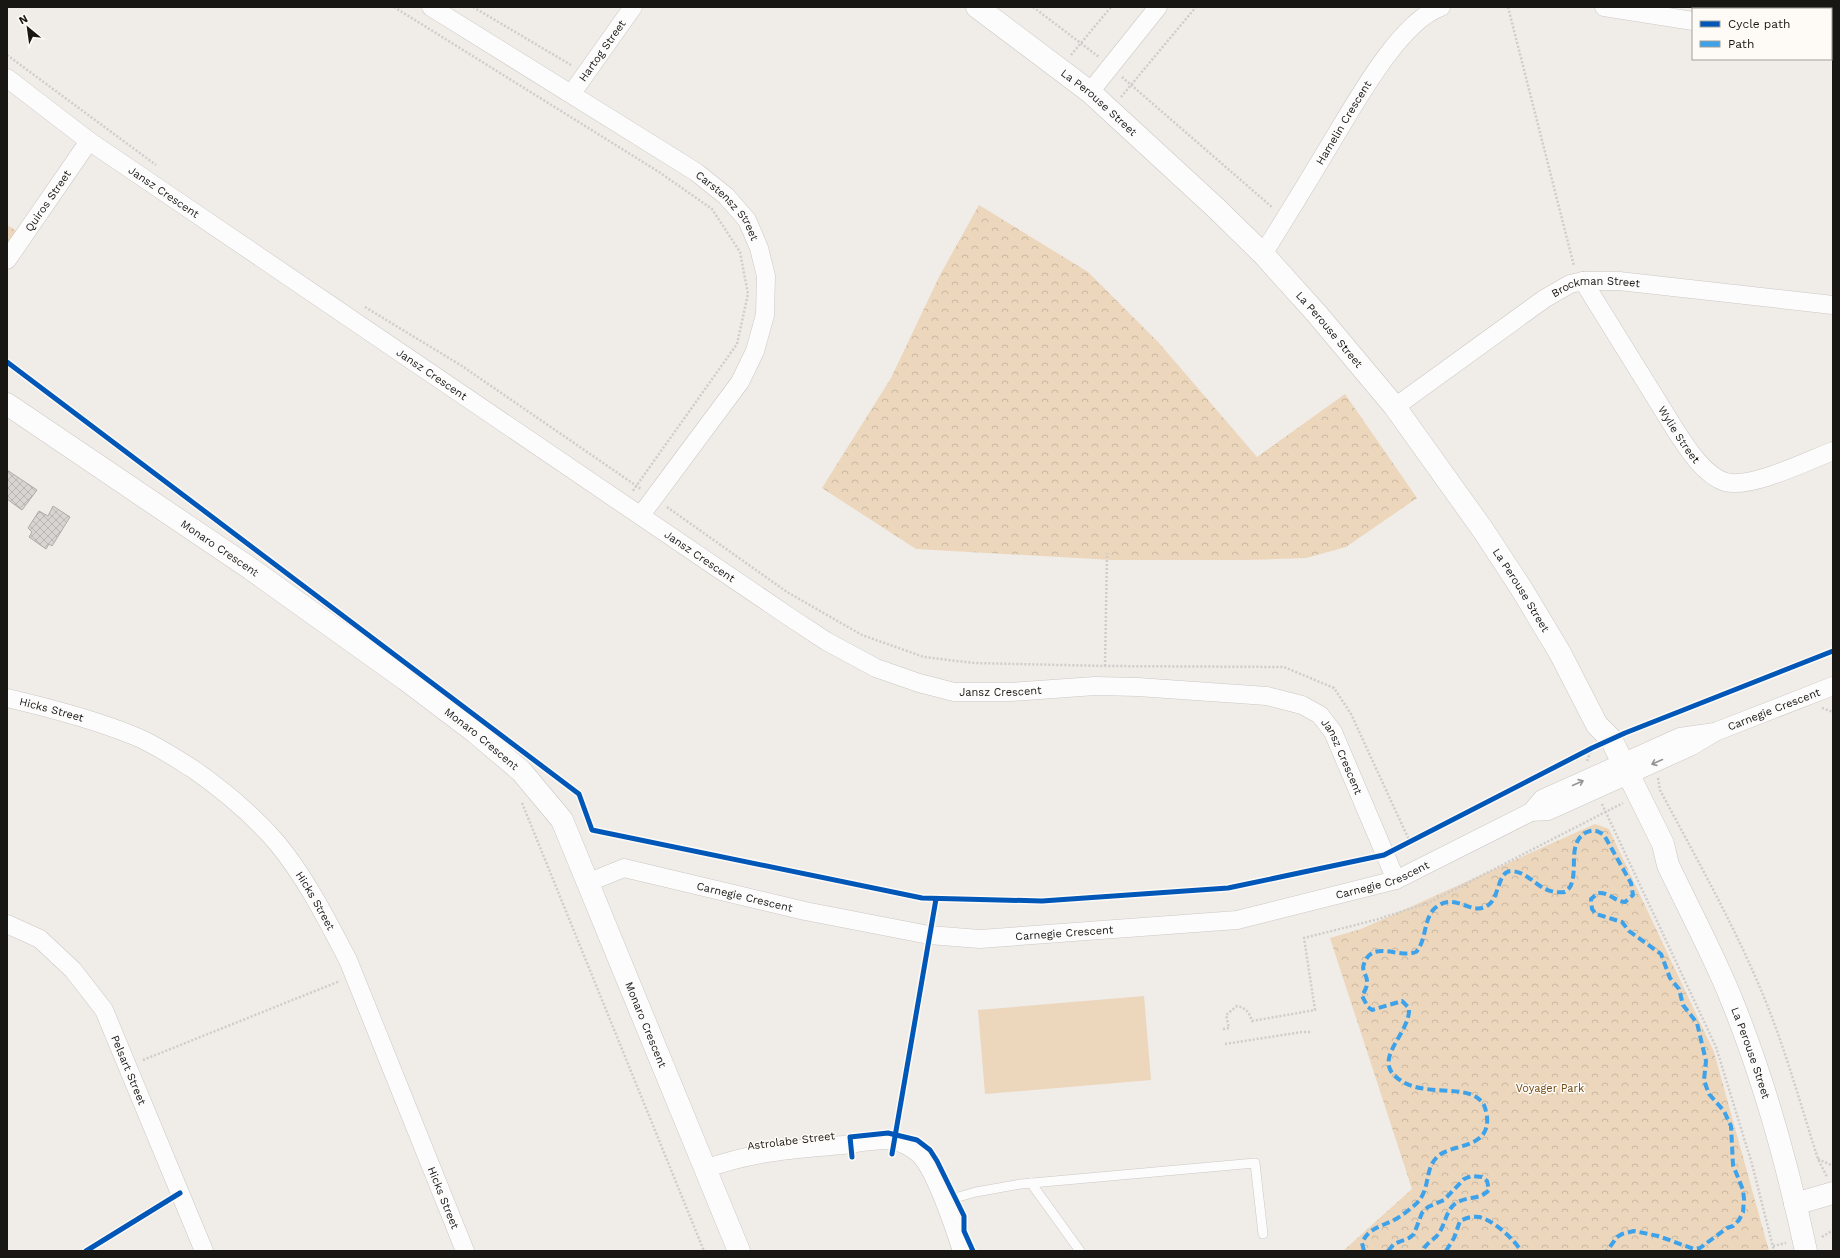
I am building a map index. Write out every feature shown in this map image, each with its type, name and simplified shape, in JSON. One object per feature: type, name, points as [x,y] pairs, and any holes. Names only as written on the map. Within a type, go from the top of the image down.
[{"type":"street","name":"Carstensz Street","points":[[431,7],[572,93],[696,172],[726,196],[747,220],[759,248],[766,276],[765,315],[755,351],[743,376],[641,515]]},
{"type":"street","name":"Hartog Street","points":[[572,93],[633,7]]},
{"type":"street","name":"La Perouse Street","points":[[977,7],[1090,92],[1151,147],[1263,254],[1317,314],[1395,408],[1483,530],[1521,588],[1560,653],[1591,745],[1611,739],[1620,772],[1663,844],[1668,865],[1728,991],[1758,1069],[1776,1129],[1806,1251]]},
{"type":"street","points":[[1090,92],[1158,7]]},
{"type":"street","name":"Hamelin Crescent","points":[[1263,254],[1390,51],[1411,27],[1442,7]]},
{"type":"street","points":[[1604,7],[1692,21]]},
{"type":"street","name":"Jansz Crescent","points":[[7,78],[89,141],[826,641],[876,668],[919,683],[954,692],[1011,692],[1095,686],[1138,687],[1267,696],[1302,705],[1320,715],[1333,732],[1384,855],[1396,880]]},
{"type":"street","name":"Quiros Street","points":[[7,260],[89,141]]},
{"type":"street","name":"Brockman Street","points":[[1395,408],[1544,299],[1570,284],[1580,282],[1619,281],[1833,305]]},
{"type":"street","name":"Wylie Street","points":[[1580,282],[1689,451],[1706,470],[1724,482],[1743,483],[1764,477],[1833,451]]},
{"type":"street","name":"Monaro Crescent","points":[[7,404],[251,569],[405,679],[475,732],[521,771],[562,820],[739,1251]]},
{"type":"street","name":"Carnegie Crescent","points":[[587,883],[624,868],[805,911],[929,935],[980,939],[1236,920],[1396,880],[1532,812],[1548,811],[1680,737],[1715,732],[1833,686]]},
{"type":"street","name":"Hicks Street","points":[[7,698],[55,709],[134,735],[178,759],[217,786],[248,813],[277,843],[298,872],[326,917],[354,975],[466,1251]]},
{"type":"street","name":"Pelsart Street","points":[[7,924],[40,939],[73,970],[104,1010],[204,1251]]},
{"type":"street","name":"Astrolabe Street","points":[[705,1169],[736,1158],[772,1152],[895,1141],[911,1148],[924,1159],[929,1166],[953,1224],[962,1251]]},
{"type":"street","points":[[1795,1204],[1831,1188]]},
{"type":"lane","points":[[944,1201],[976,1192],[1031,1183],[1255,1163],[1263,1234]]},
{"type":"lane","points":[[1031,1183],[1080,1251]]},
{"type":"path","points":[[394,7],[652,168],[712,209],[740,252],[748,294],[737,344],[624,504]]},
{"type":"path","points":[[473,7],[586,74]]},
{"type":"path","points":[[1033,7],[1111,66],[1285,219]]},
{"type":"path","points":[[1059,69],[1111,7]]},
{"type":"path","points":[[1110,110],[1196,7]]},
{"type":"path","points":[[1508,7],[1580,282]]},
{"type":"path","points":[[7,55],[157,165]]},
{"type":"path","points":[[363,305],[462,366],[637,486],[787,592],[862,635],[924,657],[974,662],[1105,666],[1284,667],[1334,688],[1351,714],[1410,842]]},
{"type":"path","points":[[1105,666],[1107,553]]},
{"type":"path","points":[[1819,708],[1832,710]]},
{"type":"path","points":[[1657,777],[1660,790],[1722,906],[1762,990],[1818,1159],[1831,1188]]},
{"type":"path","points":[[522,801],[704,1251]]},
{"type":"path","points":[[1223,1029],[1229,1028],[1226,1015],[1236,1006],[1244,1007],[1250,1014],[1252,1021],[1315,1010],[1304,938],[1375,920],[1428,903],[1606,811],[1716,1047],[1752,1164],[1774,1251]]},
{"type":"path","points":[[1384,855],[1417,839]]},
{"type":"path","points":[[127,1067],[354,975]]},
{"type":"path","points":[[1225,1044],[1302,1032],[1312,1032]]},
{"type":"path","points":[[1818,1159],[1833,1166]]},
{"type":"green space","points":[[979,205],[1088,272],[1159,343],[1257,457],[1345,394],[1417,498],[1346,547],[1306,558],[1247,560],[1112,560],[916,549],[822,488],[891,378],[940,275]]},
{"type":"green space","points":[[7,225],[17,231],[7,246]]},
{"type":"green space","name":"Voyager Park","points":[[1595,824],[1609,829],[1714,1052],[1769,1251],[1343,1251],[1412,1189],[1330,938],[1361,929]]},
{"type":"green space","points":[[1144,996],[1151,1080],[985,1094],[978,1010]]},
{"type":"building","points":[[7,470],[37,490],[22,510],[7,499]]},
{"type":"building","points":[[53,506],[70,517],[52,546],[49,544],[46,549],[29,537],[32,532],[28,528],[39,511],[48,516]]},
{"type":"marked path","points":[[1364,1251],[1362,1243],[1367,1234],[1399,1217],[1417,1203],[1424,1191],[1430,1168],[1437,1157],[1451,1149],[1476,1140],[1482,1135],[1486,1128],[1487,1117],[1483,1104],[1473,1095],[1454,1091],[1420,1088],[1400,1080],[1392,1072],[1389,1064],[1390,1055],[1408,1018],[1409,1008],[1402,1001],[1372,1010],[1368,1007],[1362,996],[1367,985],[1367,979],[1363,966],[1368,957],[1379,951],[1409,954],[1416,952],[1422,942],[1431,913],[1442,903],[1456,903],[1475,908],[1487,906],[1494,897],[1501,880],[1507,872],[1512,871],[1519,873],[1548,890],[1565,892],[1570,888],[1572,882],[1574,854],[1577,841],[1581,836],[1589,831],[1598,832],[1604,835],[1631,883],[1633,895],[1625,902],[1605,894],[1598,893],[1591,899],[1592,909],[1596,914],[1622,922],[1629,931],[1661,954],[1670,978],[1679,989],[1683,1005],[1697,1023],[1706,1061],[1704,1080],[1709,1094],[1724,1111],[1731,1126],[1733,1165],[1743,1190],[1744,1199],[1743,1212],[1739,1220],[1733,1226],[1727,1228],[1700,1248],[1694,1249],[1658,1236],[1634,1231],[1617,1237],[1607,1251]]},
{"type":"marked path","points":[[1388,1251],[1394,1244],[1409,1238],[1414,1234],[1422,1213],[1428,1207],[1444,1200],[1464,1179],[1471,1176],[1482,1177],[1487,1181],[1489,1190],[1486,1193],[1478,1197],[1462,1200],[1451,1208],[1439,1233],[1424,1248],[1423,1251]]},
{"type":"marked path","points":[[1446,1251],[1454,1238],[1460,1221],[1476,1217],[1485,1219],[1497,1226],[1518,1246],[1521,1251]]},
{"type":"cycle path","points":[[7,362],[579,794],[592,830],[922,898],[1042,901],[1228,888],[1384,855],[1592,748],[1625,733],[1833,651]]},
{"type":"cycle path","points":[[892,1154],[936,899]]},
{"type":"cycle path","points":[[852,1157],[850,1137],[888,1133],[917,1140],[930,1150],[964,1216],[964,1231],[973,1251]]},
{"type":"cycle path","points":[[86,1251],[180,1193]]}]
